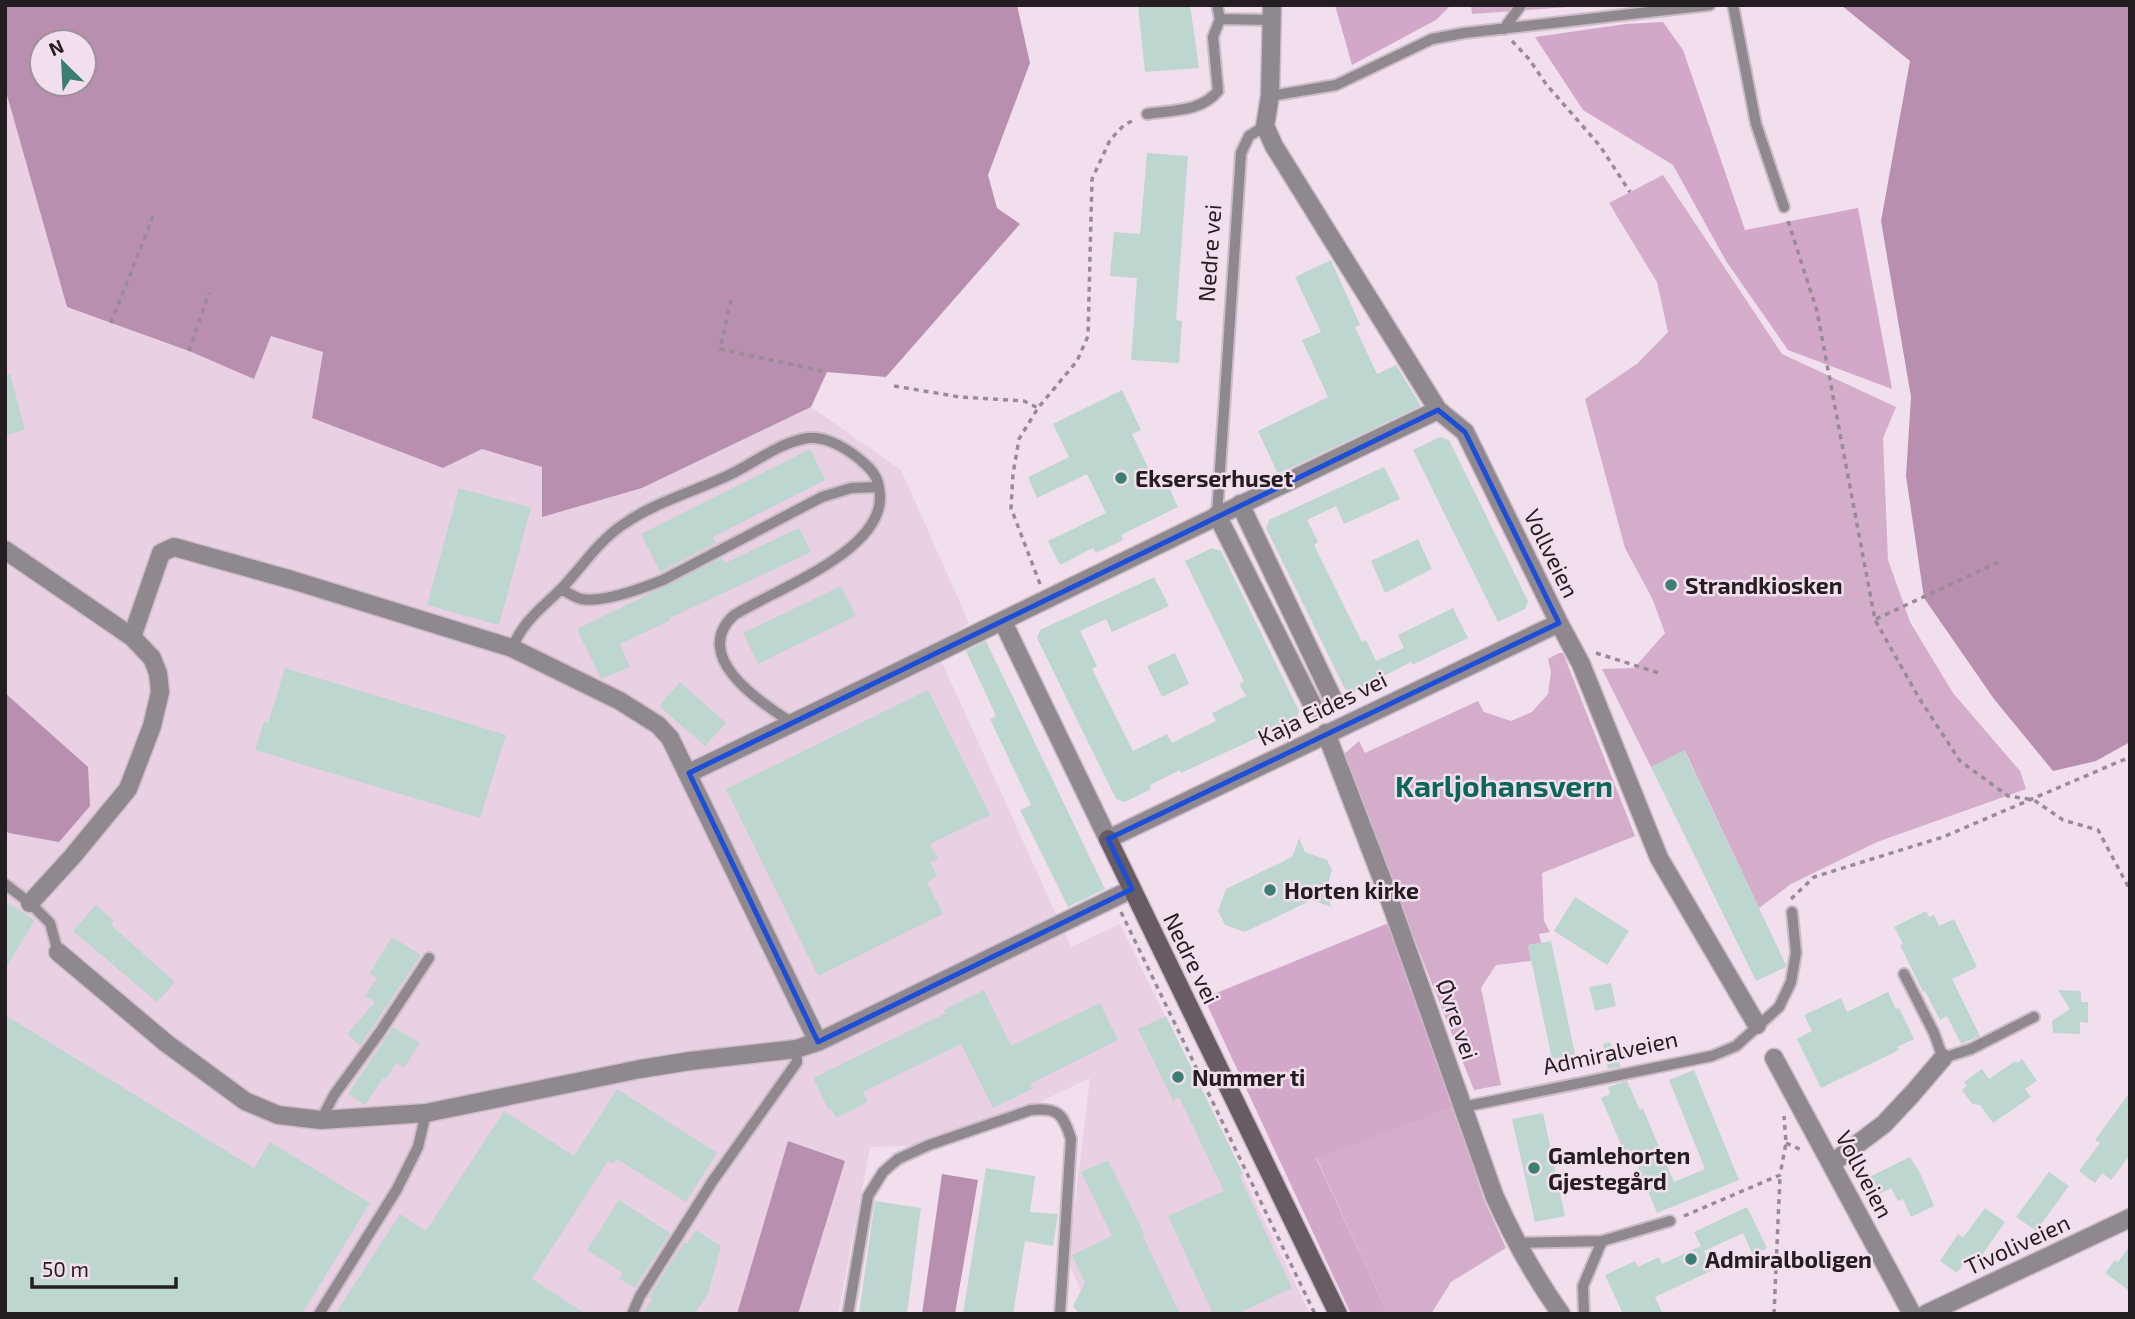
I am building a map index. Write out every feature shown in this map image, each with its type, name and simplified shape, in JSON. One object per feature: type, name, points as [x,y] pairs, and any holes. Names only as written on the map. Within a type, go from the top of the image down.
[{"type":"main road","name":"Nedre vei","points":[[1108,839],[1338,1314]]},
{"type":"street","points":[[1265,126],[1270,96],[1272,13]]},
{"type":"street","name":"Vollveien","points":[[1265,126],[1274,146],[1438,410],[1465,432],[1581,664],[1658,858],[1757,1025]]},
{"type":"street","points":[[689,773],[1438,410]]},
{"type":"street","points":[[1240,504],[1333,699]]},
{"type":"street","points":[[1217,515],[1314,708]]},
{"type":"street","points":[[132,636],[161,553],[174,547],[512,648],[609,695],[658,725],[670,738],[818,1042]]},
{"type":"street","points":[[5,550],[132,636],[152,658],[158,673],[160,692],[152,726],[128,789],[72,857],[30,902]]},
{"type":"street","name":"Nedre vei","points":[[1003,622],[1108,839]]},
{"type":"street","name":"Kaja Eides vei","points":[[1108,839],[1559,623]]},
{"type":"street","name":"Øvre vei","points":[[1326,733],[1384,884],[1494,1195],[1534,1276],[1560,1314]]},
{"type":"street","points":[[58,952],[166,1043],[245,1101],[278,1115],[321,1120],[426,1114],[640,1069],[796,1049],[818,1042],[1132,889]]},
{"type":"street","name":"Vollveien","points":[[1774,1058],[1912,1314]]},
{"type":"street","points":[[1831,1164],[1884,1124],[1943,1058]]},
{"type":"street","name":"Tivoliveien","points":[[1926,1314],[2130,1218]]},
{"type":"lane","points":[[1147,114],[1196,107],[1211,100],[1218,91],[1213,37],[1220,19],[1217,5]]},
{"type":"lane","points":[[1502,29],[1521,5]]},
{"type":"lane","points":[[1270,96],[1336,85],[1432,39],[1710,5]]},
{"type":"lane","points":[[1733,5],[1756,124],[1784,207]]},
{"type":"lane","points":[[1220,19],[1272,13]]},
{"type":"lane","name":"Nedre vei","points":[[1217,515],[1241,153],[1250,136],[1265,126]]},
{"type":"lane","points":[[512,648],[529,617],[561,589],[613,533],[643,512],[734,473],[796,441],[816,438],[842,448],[872,470],[879,487],[878,513],[866,532],[851,547],[822,567],[734,615],[723,629],[721,649],[731,674],[751,694],[792,723]]},
{"type":"lane","points":[[561,589],[580,598],[591,599],[646,586],[663,580],[822,497],[851,488],[879,487]]},
{"type":"lane","points":[[5,884],[30,902],[50,922],[58,952]]},
{"type":"lane","name":"Admiralveien","points":[[1463,1107],[1712,1056],[1736,1046],[1779,1007],[1791,982],[1796,953],[1792,912]]},
{"type":"lane","points":[[321,1120],[334,1095],[429,958]]},
{"type":"lane","points":[[1905,974],[1934,1033],[1943,1058],[1971,1049],[2034,1017]]},
{"type":"lane","points":[[632,1314],[640,1296],[712,1182],[797,1062],[796,1049]]},
{"type":"lane","points":[[848,1314],[868,1196],[883,1171],[898,1159],[929,1145],[1031,1110],[1047,1108],[1060,1114],[1071,1139],[1060,1314]]},
{"type":"lane","points":[[319,1314],[397,1189],[418,1147],[426,1114]]},
{"type":"lane","points":[[1516,1243],[1602,1241],[1671,1221]]},
{"type":"lane","points":[[1584,1314],[1583,1286],[1602,1241]]},
{"type":"path","points":[[1502,29],[1600,146],[1630,192]]},
{"type":"path","points":[[1046,599],[1011,508],[1019,439],[1038,408],[1077,361],[1088,335],[1092,179],[1110,140],[1124,125],[1147,114]]},
{"type":"path","points":[[1784,207],[1817,311],[1875,620],[1919,698],[1960,761],[2008,796],[2034,800],[2063,820],[2098,830],[2130,890]]},
{"type":"path","points":[[111,324],[153,216]]},
{"type":"path","points":[[189,351],[209,293]]},
{"type":"path","points":[[731,300],[720,349],[827,372]]},
{"type":"path","points":[[894,386],[960,397],[1024,401],[1038,408]]},
{"type":"path","points":[[1875,620],[2001,561]]},
{"type":"path","points":[[1570,645],[1659,673]]},
{"type":"path","points":[[1792,912],[1791,899],[1814,877],[1943,837],[2130,757]]},
{"type":"path","points":[[1114,898],[1315,1314]]},
{"type":"path","points":[[1774,1314],[1780,1175],[1786,1143]]},
{"type":"path","points":[[1671,1221],[1780,1175]]},
{"type":"highlighted area","points":[[1438,410],[1465,432],[1559,623],[1108,839],[1132,889],[818,1042],[689,773]]},
{"type":"shaded area","points":[[5,5],[1017,5],[1030,63],[988,175],[997,208],[1020,224],[886,377],[827,372],[811,407],[642,488],[542,517],[542,467],[482,449],[443,468],[312,418],[323,352],[271,336],[254,379],[189,351],[67,307],[5,88]]},
{"type":"shaded area","points":[[1335,5],[1451,5],[1436,20],[1352,65]]},
{"type":"shaded area","points":[[1471,5],[1596,5],[1472,14]]},
{"type":"shaded area","points":[[1841,5],[2130,5],[2130,742],[2096,761],[2053,771],[1994,699],[1924,598],[1906,476],[1911,397],[1881,221],[1910,61]]},
{"type":"shaded area","points":[[1663,22],[1683,50],[1745,230],[1858,208],[1892,389],[1788,350],[1726,261],[1673,165],[1583,110],[1535,37],[1626,24]]},
{"type":"shaded area","points":[[5,88],[67,307],[189,351],[254,379],[271,335],[323,352],[312,418],[443,468],[482,449],[542,467],[542,516],[642,488],[811,407],[901,470],[969,623],[935,647],[1071,947],[1120,924],[1310,1314],[1092,1314],[1068,1262],[1090,1078],[952,1144],[870,1147],[838,1314],[5,1314]]},
{"type":"shaded area","points":[[1663,175],[1782,354],[1896,407],[1883,438],[1888,560],[1910,622],[1953,693],[2020,771],[2026,789],[1877,842],[1791,884],[1759,908],[1685,751],[1651,767],[1602,669],[1634,668],[1665,633],[1652,598],[1625,548],[1585,399],[1638,363],[1668,332],[1657,282],[1609,203]]},
{"type":"shaded area","points":[[1563,653],[1635,836],[1542,873],[1544,921],[1550,932],[1539,934],[1541,943],[1528,945],[1531,961],[1496,965],[1481,988],[1501,1085],[1474,1090],[1342,756],[1359,741],[1365,753],[1478,701],[1484,712],[1511,721],[1532,712],[1548,694],[1551,672],[1548,659]]},
{"type":"shaded area","points":[[5,693],[88,767],[90,806],[59,842],[5,830]]},
{"type":"shaded area","points":[[1391,922],[1454,1107],[1316,1158],[1388,1314],[1351,1314],[1204,998]]},
{"type":"shaded area","points":[[1454,1107],[1483,1197],[1506,1248],[1451,1282],[1431,1314],[1388,1314],[1316,1157]]},
{"type":"shaded area","points":[[788,1141],[845,1161],[798,1314],[737,1314]]},
{"type":"shaded area","points":[[942,1174],[978,1180],[955,1314],[922,1314]]},
{"type":"building","points":[[1138,5],[1190,5],[1199,68],[1145,72]]},
{"type":"building","points":[[1147,153],[1188,156],[1176,320],[1182,321],[1179,363],[1131,360],[1137,278],[1110,276],[1114,232],[1140,234]]},
{"type":"building","points":[[1331,260],[1360,325],[1355,327],[1377,374],[1396,365],[1421,406],[1278,474],[1258,431],[1328,397],[1302,340],[1321,332],[1295,277]]},
{"type":"building","points":[[10,374],[25,430],[5,435],[5,375]]},
{"type":"building","name":"Ekserserhuset","points":[[1122,390],[1141,430],[1132,434],[1154,480],[1163,475],[1178,507],[1121,535],[1123,540],[1096,553],[1093,548],[1060,565],[1048,541],[1106,513],[1087,474],[1037,498],[1028,477],[1069,457],[1053,424]]},
{"type":"building","points":[[1440,437],[1449,440],[1528,601],[1525,609],[1498,622],[1413,450]]},
{"type":"building","points":[[810,449],[825,480],[713,537],[716,543],[660,572],[641,534]]},
{"type":"building","points":[[1384,467],[1400,499],[1344,524],[1336,506],[1307,520],[1318,542],[1314,545],[1362,642],[1366,640],[1376,661],[1404,648],[1398,635],[1453,608],[1468,638],[1412,665],[1411,662],[1353,692],[1345,689],[1266,528],[1269,520]]},
{"type":"building","points":[[459,488],[531,508],[499,625],[427,605]]},
{"type":"building","points":[[799,528],[811,552],[620,644],[630,667],[601,679],[577,629],[722,558],[725,563]]},
{"type":"building","points":[[1418,539],[1432,569],[1385,593],[1371,561]]},
{"type":"building","points":[[1212,548],[1221,551],[1299,711],[1296,720],[1181,773],[1180,770],[1150,785],[1151,789],[1125,802],[1116,799],[1037,638],[1040,630],[1154,577],[1169,606],[1112,632],[1106,619],[1080,631],[1097,666],[1092,669],[1133,751],[1167,734],[1172,743],[1216,721],[1212,713],[1246,696],[1239,684],[1244,681],[1185,561]]},
{"type":"building","points":[[841,586],[856,616],[758,664],[743,633]]},
{"type":"building","points":[[986,641],[1105,889],[1068,907],[1020,810],[1031,805],[990,719],[996,716],[966,651]]},
{"type":"building","points":[[1175,653],[1189,684],[1162,697],[1147,666]]},
{"type":"building","points":[[285,668],[506,735],[480,818],[255,750],[264,721],[268,723]]},
{"type":"building","points":[[680,682],[726,723],[705,746],[659,706]]},
{"type":"building","points":[[928,690],[990,815],[930,844],[938,859],[930,862],[937,876],[927,882],[943,914],[818,976],[726,789]]},
{"type":"building","points":[[1684,750],[1786,965],[1756,981],[1651,767]]},
{"type":"building","name":"Horten kirke","points":[[1299,838],[1305,852],[1327,860],[1332,870],[1325,893],[1332,907],[1312,900],[1245,932],[1225,925],[1218,911],[1226,889],[1292,857]]},
{"type":"building","points":[[1575,897],[1629,931],[1607,965],[1554,931]]},
{"type":"building","points":[[5,901],[35,920],[5,969]]},
{"type":"building","points":[[96,905],[114,921],[111,925],[175,982],[157,1002],[73,931]]},
{"type":"building","points":[[1926,911],[1929,917],[1934,915],[1939,926],[1954,919],[1977,967],[1952,979],[1980,1036],[1961,1044],[1947,1016],[1940,1020],[1925,991],[1923,992],[1894,927]]},
{"type":"building","points":[[392,937],[421,955],[360,1046],[347,1034],[375,1002],[365,996],[377,978],[369,974]]},
{"type":"building","points":[[1551,941],[1575,1054],[1552,1059],[1528,945]]},
{"type":"building","points":[[1611,983],[1616,1006],[1595,1011],[1589,987]]},
{"type":"building","points":[[984,990],[1011,1046],[1100,1003],[1118,1040],[1030,1084],[1032,1089],[993,1108],[961,1044],[863,1092],[868,1102],[836,1118],[831,1108],[828,1109],[813,1078],[946,1013],[944,1010]]},
{"type":"building","points":[[2058,990],[2081,991],[2081,1002],[2088,1002],[2088,1023],[2080,1022],[2080,1034],[2053,1033],[2052,1021],[2070,1009]]},
{"type":"building","points":[[1888,992],[1914,1039],[1897,1047],[1899,1050],[1821,1088],[1797,1039],[1812,1031],[1804,1015],[1841,998],[1847,1012]]},
{"type":"building","points":[[5,1015],[254,1168],[270,1142],[370,1203],[302,1314],[5,1314]]},
{"type":"building","points":[[1166,1016],[1243,1174],[1239,1175],[1292,1288],[1237,1314],[1213,1314],[1168,1216],[1224,1191],[1179,1097],[1173,1101],[1138,1029]]},
{"type":"building","points":[[393,1027],[420,1043],[404,1068],[396,1063],[365,1105],[348,1094]]},
{"type":"building","points":[[1610,1042],[1621,1067],[1608,1069],[1603,1044]]},
{"type":"building","points":[[2022,1059],[2037,1081],[2025,1089],[2031,1097],[1993,1123],[1980,1105],[1972,1104],[1962,1090],[1967,1086],[1964,1082],[1982,1069],[1989,1079]]},
{"type":"building","points":[[1694,1070],[1739,1180],[1657,1213],[1632,1151],[1625,1154],[1601,1098],[1610,1094],[1608,1087],[1627,1081],[1640,1110],[1643,1109],[1674,1182],[1705,1169],[1669,1080]]},
{"type":"building","points":[[617,1089],[717,1153],[686,1202],[617,1159],[613,1164],[608,1161],[532,1279],[586,1314],[335,1314],[400,1214],[426,1231],[504,1111],[574,1156]]},
{"type":"building","points":[[2130,1092],[2130,1155],[2111,1180],[2102,1173],[2095,1183],[2079,1171],[2100,1143],[2095,1140]]},
{"type":"building","points":[[1543,1113],[1565,1216],[1535,1222],[1512,1119]]},
{"type":"building","points":[[1910,1157],[1934,1206],[1911,1217],[1903,1199],[1898,1201],[1891,1188],[1868,1200],[1859,1182]]},
{"type":"building","points":[[1108,1160],[1180,1314],[1080,1314],[1073,1306],[1085,1283],[1072,1255],[1112,1236],[1081,1172]]},
{"type":"building","points":[[986,1168],[1035,1176],[1030,1212],[1058,1214],[1053,1246],[1025,1241],[1013,1314],[963,1314]]},
{"type":"building","points":[[2049,1172],[2069,1186],[2036,1231],[2016,1217]]},
{"type":"building","points":[[619,1200],[670,1233],[635,1288],[619,1278],[623,1273],[587,1250]]},
{"type":"building","points":[[875,1201],[921,1208],[907,1314],[859,1314]]},
{"type":"building","name":"Admiralboligen","points":[[1747,1207],[1767,1248],[1753,1255],[1743,1233],[1704,1251],[1713,1270],[1655,1297],[1663,1314],[1623,1314],[1605,1275],[1635,1261],[1638,1267],[1659,1257],[1662,1264],[1701,1246],[1694,1232]]},
{"type":"building","points":[[1985,1208],[2005,1222],[1978,1261],[1970,1255],[1957,1273],[1940,1261],[1958,1234],[1963,1238]]},
{"type":"building","points":[[696,1230],[721,1246],[708,1294],[695,1314],[643,1314],[652,1299],[649,1297],[684,1242],[687,1244]]},
{"type":"building","points":[[2130,1246],[2130,1291],[2105,1273]]},
{"type":"place","name":"Ekserserhuset","points":[[1121,478]]},
{"type":"place","name":"Strandkiosken","points":[[1671,585]]},
{"type":"place","name":"Horten kirke","points":[[1270,890]]},
{"type":"place","name":"Nummer ti","points":[[1178,1077]]},
{"type":"place","name":"Gamlehorten Gjestegård","points":[[1534,1168]]},
{"type":"place","name":"Admiralboligen","points":[[1691,1259]]},
{"type":"district","name":"Karljohansvern","points":[[1504,785]]}]
